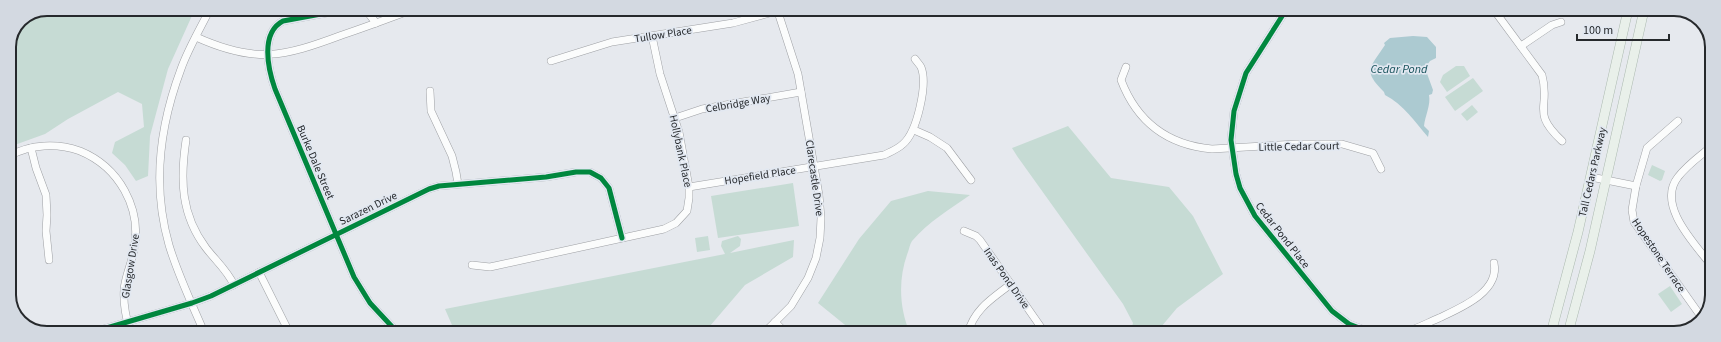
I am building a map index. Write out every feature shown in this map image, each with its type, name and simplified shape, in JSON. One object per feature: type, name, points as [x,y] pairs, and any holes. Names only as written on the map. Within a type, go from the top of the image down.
[{"type":"main road","name":"Tall Cedars Parkway","points":[[1552,326],[1567,277],[1627,16]]},
{"type":"main road","name":"Tall Cedars Parkway","points":[[1570,326],[1582,284],[1643,16]]},
{"type":"street","points":[[202,326],[176,266],[164,224],[160,192],[160,154],[167,110],[181,68],[206,16]]},
{"type":"street","name":"Burke Dale Street","points":[[311,16],[284,21],[278,24],[274,28],[269,38],[270,69],[275,89],[336,235],[361,290],[390,326]]},
{"type":"street","points":[[371,16],[376,23]]},
{"type":"street","points":[[196,37],[226,49],[255,54],[285,54],[306,49],[395,16]]},
{"type":"street","name":"Tullow Place","points":[[551,61],[612,42],[733,23],[757,16]]},
{"type":"street","name":"Clarecastle Drive","points":[[770,326],[791,306],[808,278],[816,258],[820,238],[821,218],[819,195],[798,74],[779,16]]},
{"type":"street","name":"Cedar Pond Place","points":[[1282,16],[1246,74],[1234,111],[1232,148],[1234,168],[1247,204],[1263,228],[1332,311],[1349,324],[1354,326]]},
{"type":"street","points":[[1498,16],[1542,75],[1544,84],[1542,112],[1544,121],[1550,130],[1562,141]]},
{"type":"street","points":[[1521,46],[1552,25],[1561,22]]},
{"type":"street","name":"Hollybank Place","points":[[472,265],[490,267],[664,229],[676,223],[687,211],[689,186],[681,142],[675,118],[660,74],[652,36]]},
{"type":"street","name":"Hopefield Place","points":[[689,186],[884,155],[904,144],[914,130],[919,114],[922,90],[921,68],[915,60]]},
{"type":"street","name":"Little Cedar Court","points":[[1126,67],[1121,80],[1137,110],[1155,129],[1171,138],[1189,145],[1212,149],[1297,144],[1342,144],[1372,153],[1381,169]]},
{"type":"street","points":[[430,91],[431,111],[453,160],[458,184]]},
{"type":"street","name":"Celbridge Way","points":[[675,118],[702,109],[801,92]]},
{"type":"street","name":"Hopestone Terrace","points":[[1678,121],[1647,148],[1636,186],[1632,210],[1634,222],[1699,313]]},
{"type":"street","points":[[914,130],[947,148],[971,180]]},
{"type":"street","points":[[186,140],[182,179],[184,196],[191,221],[206,248],[227,270],[234,285]]},
{"type":"street","name":"Glasgow Drive","points":[[16,153],[31,148],[58,146],[84,153],[107,168],[125,191],[133,210],[136,231],[134,251],[124,289],[124,306],[128,326]]},
{"type":"street","points":[[31,148],[47,204],[46,231],[49,260]]},
{"type":"street","points":[[1705,152],[1678,177],[1671,192],[1675,214],[1705,256]]},
{"type":"street","name":"Sarazen Drive","points":[[114,326],[192,303],[234,285],[429,189],[458,184],[546,178],[576,172],[590,172],[601,178],[609,188],[622,238]]},
{"type":"street","points":[[1591,177],[1636,186]]},
{"type":"street","name":"Inas Pond Drive","points":[[964,231],[976,236],[980,240],[1040,326]]},
{"type":"street","points":[[1419,326],[1474,300],[1489,284],[1495,269],[1494,263]]},
{"type":"street","points":[[259,272],[286,326]]},
{"type":"street","points":[[970,326],[973,319],[982,307],[1011,284]]},
{"type":"street","points":[[774,322],[778,326]]},
{"type":"green space","points":[[47,16],[192,16],[168,69],[150,136],[148,176],[136,181],[125,165],[112,153],[115,142],[144,127],[142,104],[118,92],[68,119],[45,134],[16,144],[16,47],[18,35],[25,25],[35,18]]},
{"type":"green space","points":[[1456,66],[1464,66],[1470,76],[1447,92],[1440,82],[1443,75]]},
{"type":"green space","points":[[1473,78],[1483,91],[1455,111],[1445,97]]},
{"type":"green space","points":[[1472,105],[1478,112],[1467,121],[1461,114]]},
{"type":"green space","points":[[1068,126],[1111,178],[1169,187],[1193,216],[1223,274],[1177,308],[1162,326],[1132,326],[1133,323],[1123,304],[1012,148]]},
{"type":"green space","points":[[1652,165],[1665,171],[1662,180],[1660,181],[1648,175]]},
{"type":"green space","points":[[793,183],[799,226],[718,238],[711,196]]},
{"type":"green space","points":[[928,191],[970,195],[932,222],[912,241],[905,262],[901,282],[902,303],[907,326],[846,326],[818,303],[859,239],[891,201]]},
{"type":"green space","points":[[708,236],[710,250],[697,252],[695,238]]},
{"type":"green space","points":[[738,236],[741,239],[740,246],[730,253],[794,240],[793,257],[745,285],[710,326],[452,326],[445,309],[725,254],[721,246],[722,241]]},
{"type":"green space","points":[[1670,286],[1682,304],[1671,312],[1658,294]]},
{"type":"water","name":"Cedar Pond","points":[[1413,36],[1427,37],[1436,47],[1436,58],[1430,61],[1425,68],[1433,90],[1432,94],[1429,95],[1429,103],[1424,126],[1429,131],[1428,137],[1403,108],[1385,95],[1371,74],[1372,64],[1385,45],[1384,43],[1390,38]]},
{"type":"cycle path","points":[[310,16],[283,21],[276,27],[271,34],[269,43],[268,62],[270,72],[275,89],[354,277],[370,303],[391,326]]},
{"type":"cycle path","points":[[1282,16],[1246,73],[1234,111],[1231,140],[1236,174],[1240,188],[1255,216],[1332,311],[1349,324],[1354,326]]},
{"type":"cycle path","points":[[113,326],[211,296],[429,189],[439,186],[546,177],[576,172],[590,172],[601,178],[609,188],[622,238]]}]
